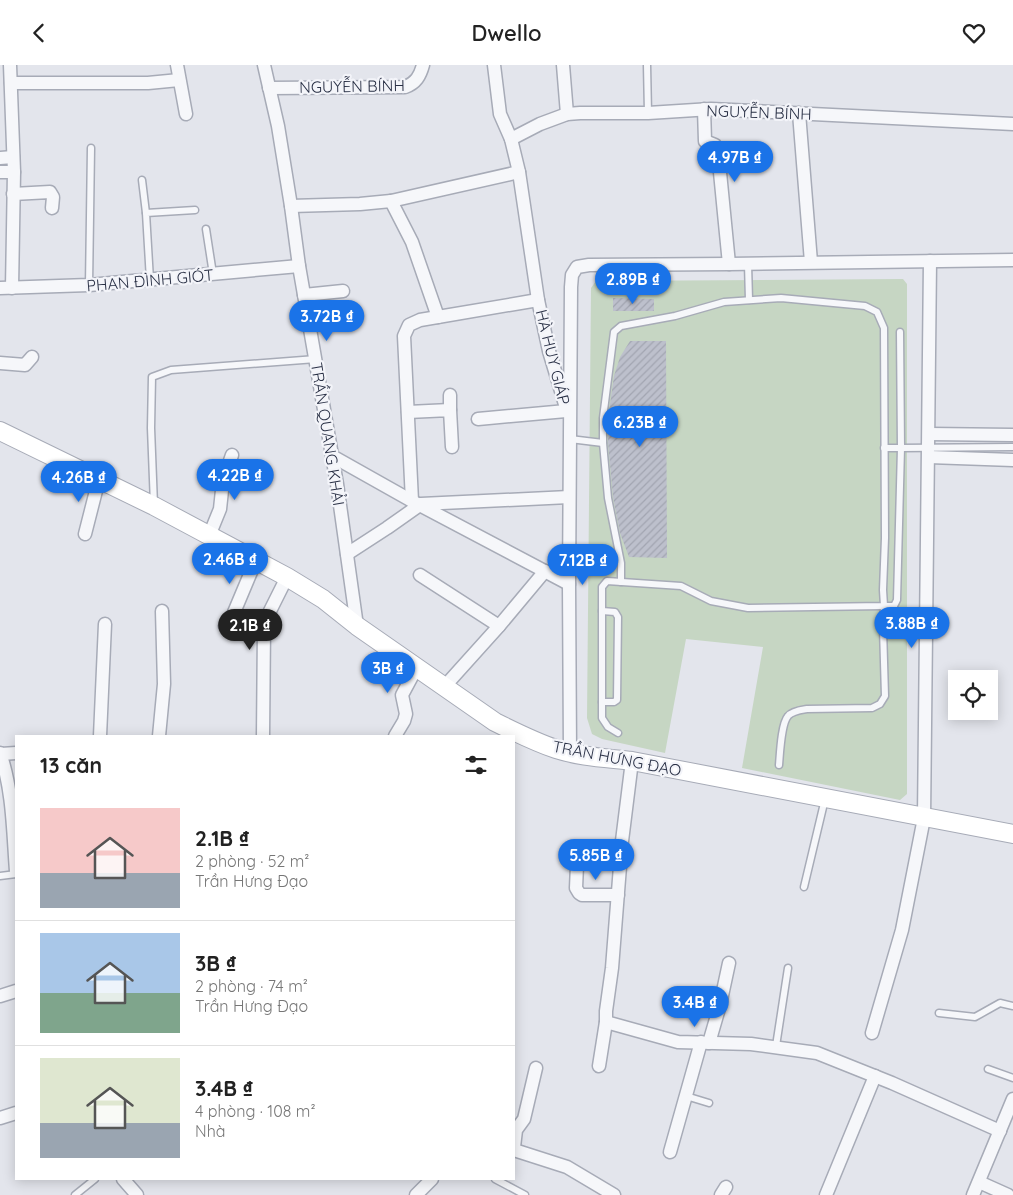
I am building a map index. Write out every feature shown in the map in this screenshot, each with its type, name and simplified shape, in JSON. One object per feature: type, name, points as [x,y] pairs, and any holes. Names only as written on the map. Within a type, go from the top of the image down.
[{"type":"main road","name":"TRẦN HƯNG ĐẠO","points":[[0,431],[154,506],[287,577],[323,599],[357,626],[513,734],[570,752],[632,761],[1013,834]]},
{"type":"street","points":[[6,288],[14,172],[10,65]]},
{"type":"street","points":[[177,65],[186,115]]},
{"type":"street","name":"TRẦN QUANG KHẢI","points":[[264,65],[278,126],[299,266],[332,456],[357,626]]},
{"type":"street","name":"NGUYỄN BÍNH","points":[[269,88],[405,87],[413,84],[420,73],[422,65]]},
{"type":"street","points":[[291,206],[391,201],[519,172],[511,139],[500,114],[494,65]]},
{"type":"street","points":[[564,65],[567,115]]},
{"type":"street","points":[[11,83],[148,83],[179,80]]},
{"type":"street","points":[[704,109],[705,141],[715,145],[718,151],[729,264]]},
{"type":"street","name":"NGUYỄN BÍNH","points":[[511,139],[540,124],[567,115],[580,113],[648,113],[704,109],[1013,124]]},
{"type":"street","points":[[799,113],[811,262]]},
{"type":"street","points":[[0,158],[13,157]]},
{"type":"street","points":[[0,172],[14,172]]},
{"type":"street","name":"HÀ HUY GIÁP","points":[[519,172],[538,300],[549,351],[568,415],[570,439],[570,752]]},
{"type":"street","points":[[13,194],[50,192],[53,197],[52,208]]},
{"type":"street","points":[[391,201],[412,242],[438,317]]},
{"type":"street","points":[[478,419],[568,415],[571,287],[572,275],[577,267],[590,265],[1013,260]]},
{"type":"street","points":[[872,1033],[902,930],[924,818],[930,261]]},
{"type":"street","name":"PHAN ĐÌNH GIÓT","points":[[6,288],[150,281],[299,266]]},
{"type":"street","points":[[304,295],[343,291]]},
{"type":"street","points":[[416,502],[404,336],[409,325],[420,320],[538,300]]},
{"type":"street","points":[[0,363],[25,365],[32,357]]},
{"type":"street","points":[[450,395],[452,447]]},
{"type":"street","points":[[408,411],[450,410]]},
{"type":"street","points":[[929,446],[1013,435]]},
{"type":"street","points":[[929,446],[1013,460]]},
{"type":"street","points":[[209,536],[220,509],[223,481],[232,455]]},
{"type":"street","points":[[332,456],[569,584]]},
{"type":"street","points":[[84,533],[99,479]]},
{"type":"street","points":[[347,553],[387,529],[416,502],[570,497]]},
{"type":"street","points":[[225,626],[230,622],[256,560]]},
{"type":"street","points":[[444,686],[499,626],[545,571]]},
{"type":"street","points":[[420,575],[499,626]]},
{"type":"street","points":[[263,735],[264,627],[287,577]]},
{"type":"street","points":[[159,735],[164,684],[162,611]]},
{"type":"street","points":[[100,735],[104,624]]},
{"type":"street","points":[[396,735],[406,714],[402,695],[417,667]]},
{"type":"street","points":[[15,753],[0,753],[4,763],[10,800],[15,860]]},
{"type":"street","points":[[599,1066],[606,1022],[622,841],[632,761]]},
{"type":"street","points":[[578,865],[576,887],[578,893],[582,895],[618,895]]},
{"type":"street","points":[[670,1152],[686,1096],[720,1005],[729,963]]},
{"type":"street","points":[[0,996],[15,991]]},
{"type":"street","points":[[606,1022],[678,1042],[776,1046],[817,1053],[876,1076],[1000,1131]]},
{"type":"street","points":[[515,1140],[516,1130],[524,1119],[536,1068]]},
{"type":"street","points":[[826,1195],[876,1076]]},
{"type":"street","points":[[973,1195],[1013,1099]]},
{"type":"street","points":[[0,1119],[15,1113]]},
{"type":"street","points":[[515,1149],[567,1167],[614,1195]]},
{"type":"street","points":[[124,1180],[137,1195]]},
{"type":"street","points":[[416,1195],[431,1180]]},
{"type":"street","points":[[979,1183],[1008,1195]]},
{"type":"lane","points":[[647,65],[648,113]]},
{"type":"lane","points":[[89,285],[91,148]]},
{"type":"lane","points":[[142,180],[150,281]]},
{"type":"lane","points":[[146,213],[195,210]]},
{"type":"lane","points":[[206,229],[212,274]]},
{"type":"lane","points":[[748,264],[749,300]]},
{"type":"lane","points":[[621,582],[621,563],[608,498],[603,443],[603,418],[614,332],[621,326],[675,316],[724,302],[749,300],[781,298],[864,306],[877,312],[884,328],[884,538],[882,590],[884,606],[882,627],[884,696],[880,704],[872,707],[807,709],[792,713],[788,716],[785,724],[779,765]]},
{"type":"lane","points":[[618,733],[604,722],[602,718],[602,587],[607,581],[681,586],[711,601],[748,608],[894,606],[897,600],[901,447],[900,332]]},
{"type":"lane","points":[[154,506],[150,428],[152,377],[172,370],[316,359]]},
{"type":"lane","points":[[570,439],[603,443]]},
{"type":"lane","points":[[884,448],[929,446],[1013,447]]},
{"type":"lane","points":[[602,611],[617,613],[618,635],[617,700],[614,702],[602,702]]},
{"type":"lane","points":[[804,887],[825,799]]},
{"type":"lane","points":[[0,876],[15,872]]},
{"type":"lane","points":[[776,1046],[788,968]]},
{"type":"lane","points":[[939,1013],[975,1017],[1000,1003],[1013,1006]]},
{"type":"lane","points":[[988,1069],[1013,1078]]},
{"type":"lane","points":[[686,1096],[709,1103]]},
{"type":"lane","points":[[74,1195],[95,1180]]},
{"type":"lane","points":[[497,1180],[525,1195]]},
{"type":"green space","points":[[903,279],[907,284],[907,794],[900,800],[742,768],[763,647],[686,639],[665,753],[602,739],[592,734],[587,718],[591,288],[596,281]]},
{"type":"building","points":[[613,298],[654,299],[654,311],[613,311]]},
{"type":"building","points":[[630,341],[666,341],[667,558],[629,557],[620,533],[613,497],[608,443],[608,418],[614,376],[620,357]]}]
